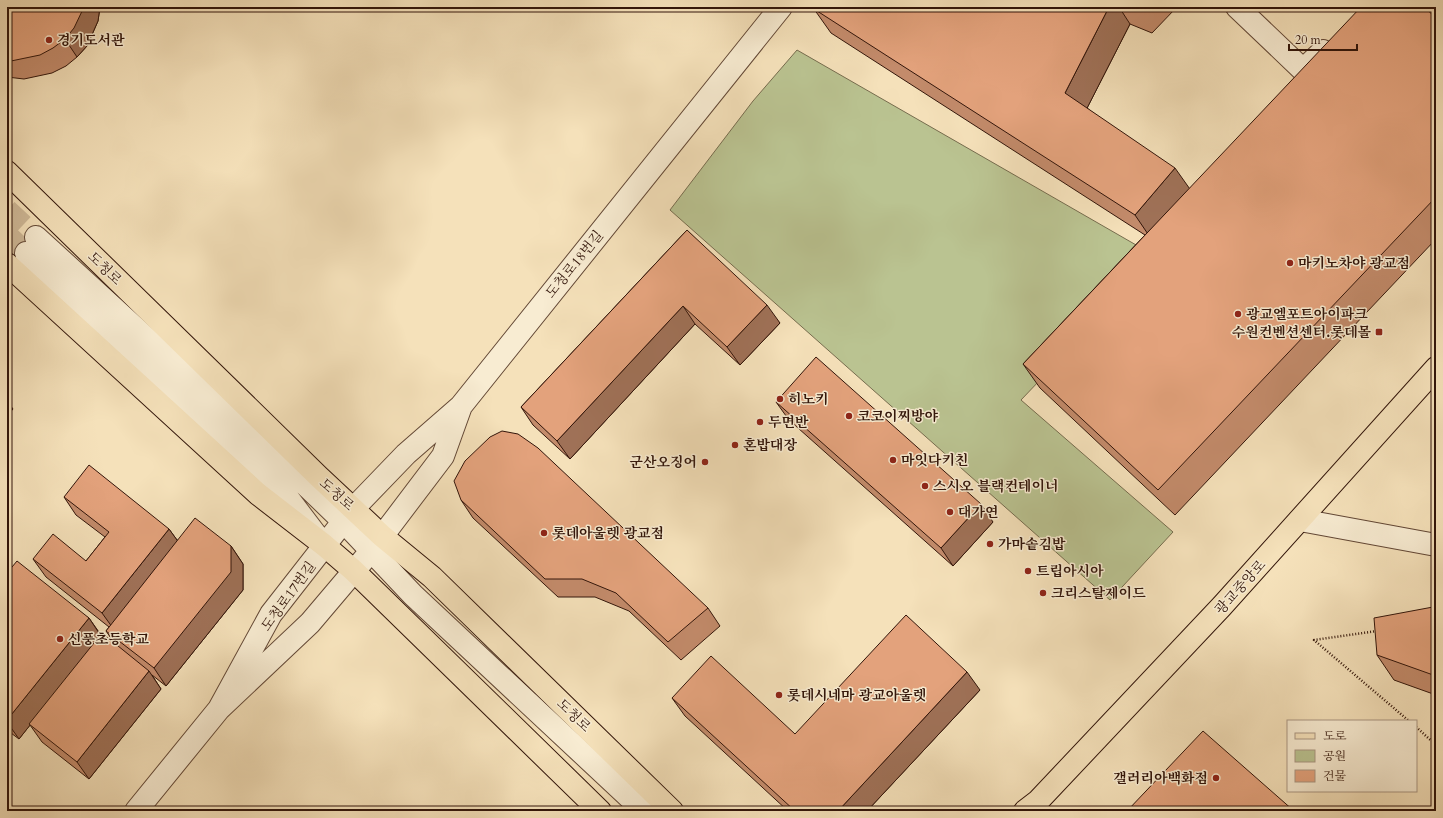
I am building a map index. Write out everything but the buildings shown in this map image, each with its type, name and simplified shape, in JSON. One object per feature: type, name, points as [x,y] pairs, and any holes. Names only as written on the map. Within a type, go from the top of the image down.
[{"type":"main road","name":"도청로","points":[[7,172],[318,476],[349,515],[377,544],[432,577],[672,811]]},
{"type":"main road","points":[[7,264],[258,494],[324,545],[353,570],[600,811]]},
{"type":"main road","name":"광교중앙로","points":[[1032,808],[1222,606],[1436,368]]},
{"type":"street","name":"도청로18번길","points":[[349,515],[406,454],[461,406],[781,7]]},
{"type":"street","points":[[1237,7],[1303,70],[1336,38]]},
{"type":"street","points":[[324,545],[275,481],[31,245],[349,515]]},
{"type":"street","name":"도청로17번길","points":[[136,811],[219,709],[310,623],[353,570],[377,544],[443,456],[461,406]]},
{"type":"street","name":"도청로17번길","points":[[219,709],[271,614],[349,515]]},
{"type":"street","points":[[1300,520],[1436,545]]},
{"type":"street","points":[[377,544],[413,595],[644,811]]},
{"type":"path","points":[[1384,630],[1314,640],[1408,720]]},
{"type":"path","points":[[1417,728],[1436,745]]},
{"type":"green space","points":[[797,50],[1157,257],[1021,400],[1173,532],[1110,600],[670,210],[753,101]]},
{"type":"tunnel","points":[[7,210],[36,237]]},
{"type":"tunnel","points":[[7,235],[26,253]]},
{"type":"place","name":"경기도서관","points":[[49,40]]},
{"type":"place","name":"마키노차야 광교점","points":[[1290,263]]},
{"type":"place","name":"광교엘포트아이파크","points":[[1238,314]]},
{"type":"place","name":"수원컨벤션센터.롯데몰","points":[[1379,332]]},
{"type":"place","name":"히노키","points":[[780,399]]},
{"type":"place","name":"코코이찌방야","points":[[849,416]]},
{"type":"place","name":"두면반","points":[[760,422]]},
{"type":"place","name":"혼밥대장","points":[[735,445]]},
{"type":"place","name":"마잇다키친","points":[[893,460]]},
{"type":"place","name":"군산오징어","points":[[705,462]]},
{"type":"place","name":"스시오 블랙컨테이너","points":[[925,486]]},
{"type":"place","name":"대가연","points":[[950,512]]},
{"type":"place","name":"롯데아울렛 광교점","points":[[544,533]]},
{"type":"place","name":"가마솥김밥","points":[[990,544]]},
{"type":"place","name":"트립아시아","points":[[1028,571]]},
{"type":"place","name":"크리스탈제이드","points":[[1043,593]]},
{"type":"place","name":"신풍초등학교","points":[[60,639]]},
{"type":"place","name":"롯데시네마 광교아울렛","points":[[779,695]]},
{"type":"place","name":"갤러리아백화점","points":[[1216,778]]}]
